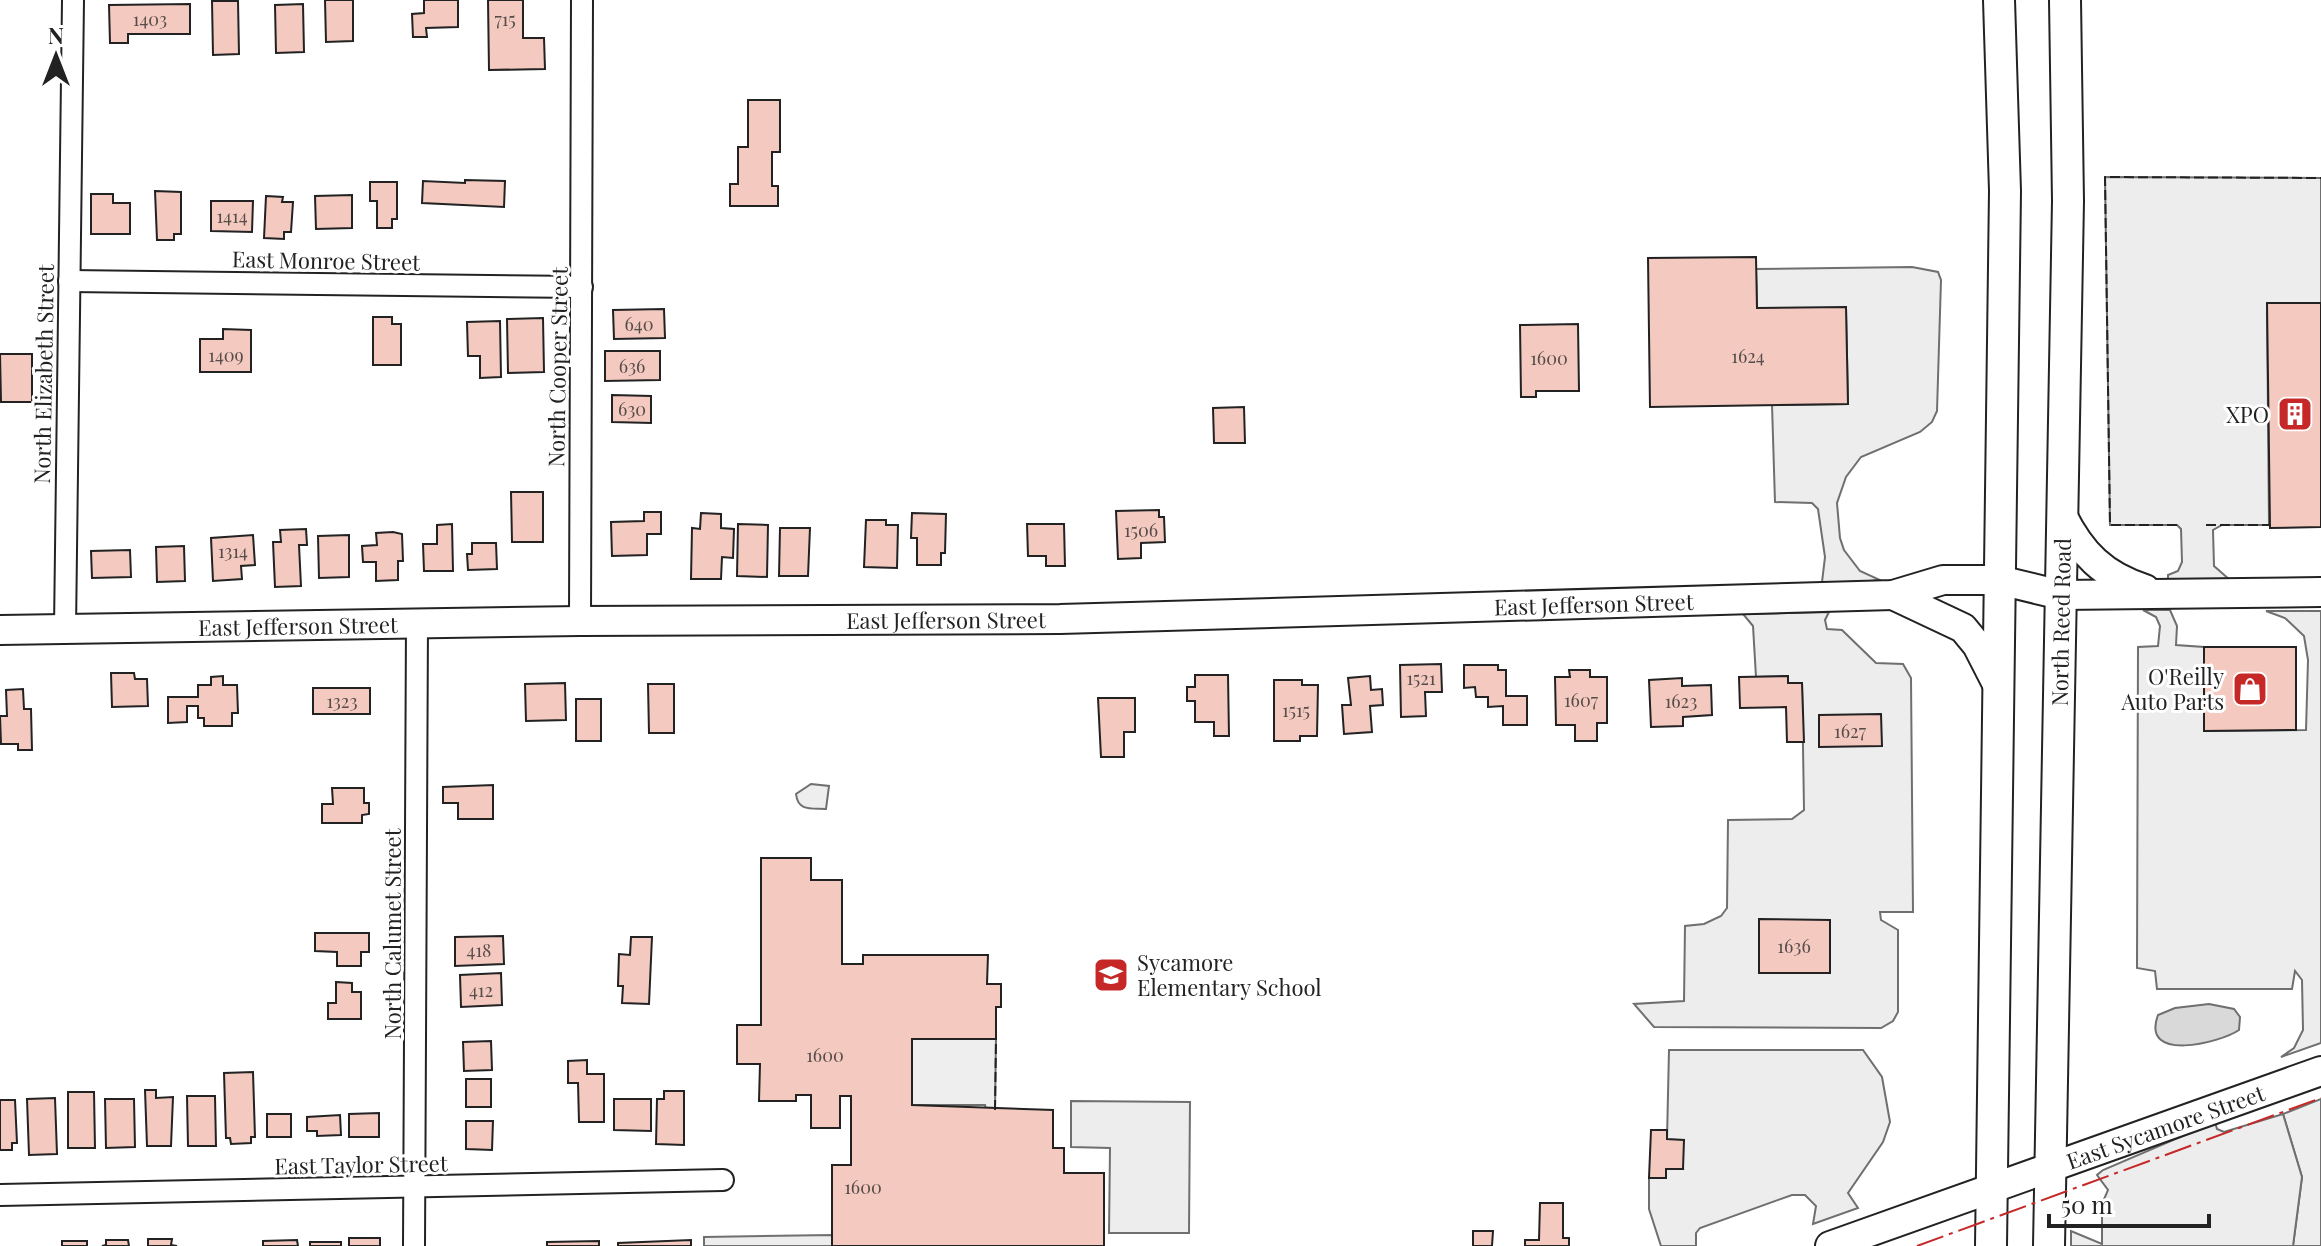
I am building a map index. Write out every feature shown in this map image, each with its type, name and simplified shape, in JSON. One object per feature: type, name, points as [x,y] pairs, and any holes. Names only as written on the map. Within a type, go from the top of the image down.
[{"type":"main road","points":[[1991,1246],[2005,191],[1999,0]]},
{"type":"main road","name":"North Reed Road","points":[[2049,1246],[2068,201],[2065,0]]},
{"type":"street","name":"North Elizabeth Street","points":[[65,629],[73,0]]},
{"type":"street","name":"North Cooper Street","points":[[580,621],[582,0]]},
{"type":"street","name":"East Monroe Street","points":[[69,281],[582,287]]},
{"type":"street","name":"East Jefferson Street","points":[[2062,515],[2087,557],[2102,570],[2130,584],[2165,595]]},
{"type":"street","name":"East Jefferson Street","points":[[0,630],[580,621],[1060,619],[1893,595],[1943,580],[1999,580],[2061,595],[2321,592]]},
{"type":"street","name":"East Jefferson Street","points":[[1893,595],[1963,628],[1977,645],[1997,684]]},
{"type":"street","name":"North Calumet Street","points":[[414,1246],[417,623]]},
{"type":"street","name":"East Sycamore Street","points":[[1830,1246],[2321,1071]]},
{"type":"street","name":"East Taylor Street","points":[[0,1195],[723,1180]]},
{"type":"shaded area","points":[[2105,177],[2321,178],[2321,303],[2267,303],[2269,525],[2222,525],[2213,530],[2214,566],[2230,580],[2168,581],[2168,575],[2178,571],[2182,562],[2181,529],[2177,525],[2110,525]]},
{"type":"shaded area","points":[[1912,267],[1938,272],[1941,280],[1937,411],[1932,422],[1920,432],[1861,457],[1846,477],[1837,503],[1844,550],[1860,571],[1880,580],[1818,586],[1822,582],[1825,557],[1818,509],[1812,503],[1775,502],[1772,405],[1848,404],[1846,308],[1757,308],[1756,269]]},
{"type":"shaded area","points":[[2143,610],[2170,610],[2177,626],[2176,645],[2204,647],[2204,731],[2306,730],[2308,660],[2304,636],[2285,618],[2266,611],[2321,611],[2321,1043],[2281,1057],[2294,1048],[2303,1030],[2302,980],[2295,971],[2292,989],[2157,989],[2155,971],[2137,968],[2138,647],[2158,646],[2160,626],[2156,617]]},
{"type":"shaded area","points":[[1829,612],[1825,620],[1827,629],[1842,630],[1876,663],[1903,664],[1911,678],[1913,912],[1880,912],[1881,920],[1898,930],[1898,1012],[1893,1021],[1881,1028],[1654,1027],[1634,1004],[1684,1001],[1685,926],[1704,924],[1721,916],[1727,908],[1728,820],[1792,819],[1804,810],[1802,684],[1788,683],[1787,676],[1756,677],[1753,626],[1743,614]]},
{"type":"shaded area","points":[[811,784],[829,786],[826,809],[806,808],[797,800],[796,794]]},
{"type":"shaded area","points":[[2209,1004],[2234,1009],[2240,1017],[2239,1030],[2200,1044],[2171,1044],[2160,1039],[2156,1030],[2158,1015],[2175,1008]]},
{"type":"shaded area","points":[[912,1039],[996,1039],[995,1110],[986,1110],[985,1105],[912,1105]]},
{"type":"shaded area","points":[[1669,1050],[1863,1050],[1882,1077],[1890,1122],[1883,1142],[1848,1193],[1858,1208],[1813,1224],[1816,1206],[1805,1195],[1792,1195],[1700,1228],[1696,1233],[1696,1246],[1661,1246],[1649,1209],[1649,1178],[1665,1178],[1666,1169],[1683,1169],[1667,1139]]},
{"type":"shaded area","points":[[2321,1099],[2321,1246],[2293,1246],[2302,1177],[2283,1114]]},
{"type":"shaded area","points":[[1071,1101],[1190,1102],[1189,1233],[1109,1233],[1110,1148],[1071,1147]]},
{"type":"shaded area","points":[[2283,1114],[2302,1177],[2293,1246],[2071,1246],[2071,1231],[2102,1244],[2102,1204],[2108,1190],[2097,1175],[2103,1170],[2215,1122],[2217,1129],[2224,1132]]},
{"type":"shaded area","points":[[832,1235],[832,1246],[704,1246],[704,1237]]},
{"type":"building","points":[[325,0],[353,0],[353,41],[326,42]]},
{"type":"building","points":[[424,0],[458,0],[458,27],[426,28],[427,37],[413,37],[412,14],[424,13]]},
{"type":"building","points":[[488,0],[523,0],[523,38],[544,38],[545,69],[489,70]]},
{"type":"building","points":[[212,1],[238,1],[239,54],[213,55]]},
{"type":"building","points":[[190,4],[190,34],[128,34],[128,43],[110,43],[109,5]]},
{"type":"building","points":[[303,4],[304,52],[276,53],[275,5]]},
{"type":"building","points":[[748,100],[780,100],[780,152],[772,152],[772,186],[778,186],[778,206],[730,206],[730,184],[738,184],[738,147],[748,147]]},
{"type":"building","points":[[465,180],[505,181],[504,207],[422,203],[423,181],[465,183]]},
{"type":"building","points":[[370,182],[397,182],[397,219],[392,219],[392,228],[377,228],[377,201],[370,201]]},
{"type":"building","points":[[155,191],[181,192],[181,234],[174,234],[174,240],[157,240]]},
{"type":"building","points":[[91,194],[113,194],[113,203],[130,203],[130,234],[91,234]]},
{"type":"building","points":[[352,195],[352,228],[316,229],[315,196]]},
{"type":"building","points":[[266,196],[283,197],[282,202],[293,202],[291,232],[284,232],[284,239],[264,238]]},
{"type":"building","points":[[211,201],[253,201],[252,232],[211,231]]},
{"type":"building","points":[[1756,257],[1757,308],[1846,307],[1848,404],[1650,407],[1648,258]]},
{"type":"building","name":"XPO","points":[[2267,303],[2321,303],[2321,527],[2270,528]]},
{"type":"building","points":[[664,309],[665,338],[614,339],[613,310]]},
{"type":"building","points":[[373,317],[392,317],[392,324],[401,324],[401,365],[373,365]]},
{"type":"building","points":[[543,318],[544,372],[508,373],[507,319]]},
{"type":"building","points":[[500,321],[501,377],[480,378],[480,356],[468,356],[467,322]]},
{"type":"building","points":[[1578,324],[1579,391],[1536,391],[1536,397],[1521,397],[1520,325]]},
{"type":"building","points":[[223,329],[251,330],[251,372],[200,372],[200,339],[223,339]]},
{"type":"building","points":[[605,351],[660,351],[660,380],[605,381]]},
{"type":"building","points":[[0,354],[32,354],[32,402],[1,402]]},
{"type":"building","points":[[612,395],[651,396],[651,423],[612,422]]},
{"type":"building","points":[[1244,407],[1245,443],[1214,443],[1213,408]]},
{"type":"building","points":[[511,492],[543,492],[543,542],[512,542]]},
{"type":"building","points":[[1159,510],[1159,517],[1164,517],[1165,542],[1141,543],[1141,558],[1118,559],[1116,511]]},
{"type":"building","points":[[644,512],[661,512],[661,534],[647,534],[647,555],[612,556],[611,522],[644,521]]},
{"type":"building","points":[[701,513],[721,514],[721,528],[734,529],[733,558],[722,557],[721,579],[691,579],[692,528],[700,529]]},
{"type":"building","points":[[912,513],[946,514],[945,553],[941,553],[941,565],[917,565],[917,538],[911,538]]},
{"type":"building","points":[[866,520],[886,520],[886,525],[898,525],[897,568],[864,567]]},
{"type":"building","points":[[452,524],[453,571],[424,571],[423,544],[437,544],[437,525]]},
{"type":"building","points":[[738,524],[768,525],[767,577],[737,576]]},
{"type":"building","points":[[1027,524],[1064,524],[1065,566],[1046,566],[1046,556],[1028,556]]},
{"type":"building","points":[[780,528],[810,528],[808,576],[779,576]]},
{"type":"building","points":[[306,529],[307,545],[299,545],[301,586],[275,587],[273,542],[281,542],[280,530]]},
{"type":"building","points":[[376,533],[402,534],[403,561],[398,561],[398,580],[376,581],[376,562],[363,562],[362,546],[377,545]]},
{"type":"building","points":[[253,535],[255,565],[241,566],[242,579],[213,581],[211,538]]},
{"type":"building","points":[[349,535],[349,577],[319,578],[318,536]]},
{"type":"building","points":[[472,543],[496,543],[497,569],[468,570],[467,554],[472,554]]},
{"type":"building","points":[[184,546],[185,581],[157,582],[156,547]]},
{"type":"building","points":[[130,550],[131,577],[92,578],[91,551]]},
{"type":"building","name":"O'Reilly Auto Parts","points":[[2204,647],[2296,647],[2296,730],[2204,731]]},
{"type":"building","points":[[1441,664],[1442,692],[1425,692],[1426,716],[1401,717],[1400,665]]},
{"type":"building","points":[[1464,665],[1498,665],[1498,670],[1506,670],[1506,696],[1527,696],[1527,725],[1503,725],[1503,706],[1488,707],[1488,697],[1476,697],[1475,687],[1464,688]]},
{"type":"building","points":[[1569,670],[1590,670],[1590,677],[1607,677],[1607,723],[1597,723],[1597,741],[1575,741],[1575,725],[1556,725],[1555,677],[1570,677]]},
{"type":"building","points":[[111,673],[134,673],[135,679],[147,679],[148,706],[112,707]]},
{"type":"building","points":[[1195,675],[1228,675],[1229,736],[1214,736],[1214,722],[1195,722],[1195,701],[1187,701],[1187,687],[1195,687]]},
{"type":"building","points":[[223,676],[223,685],[237,685],[238,713],[232,713],[232,726],[204,726],[204,718],[198,718],[198,706],[187,706],[187,722],[168,723],[168,697],[198,697],[198,685],[211,685],[211,677]]},
{"type":"building","points":[[1370,676],[1371,690],[1382,689],[1383,705],[1370,706],[1372,732],[1344,734],[1342,705],[1351,705],[1348,678]]},
{"type":"building","points":[[1788,676],[1788,683],[1802,683],[1804,742],[1787,742],[1786,707],[1740,708],[1739,677]]},
{"type":"building","points":[[1682,678],[1682,686],[1711,685],[1712,715],[1683,717],[1683,726],[1651,727],[1649,680]]},
{"type":"building","points":[[1274,680],[1302,680],[1302,685],[1318,685],[1317,736],[1300,736],[1300,741],[1274,741]]},
{"type":"building","points":[[565,683],[566,720],[526,721],[525,684]]},
{"type":"building","points":[[648,684],[674,684],[674,733],[649,733]]},
{"type":"building","points":[[313,688],[370,688],[370,714],[313,714]]},
{"type":"building","points":[[23,689],[24,709],[31,709],[32,750],[18,750],[18,744],[1,744],[0,716],[7,716],[6,690]]},
{"type":"building","points":[[1098,698],[1135,698],[1135,732],[1124,732],[1124,757],[1101,757]]},
{"type":"building","points":[[576,699],[601,699],[601,741],[576,741]]},
{"type":"building","points":[[1881,714],[1882,746],[1819,747],[1819,715]]},
{"type":"building","points":[[493,785],[493,819],[458,819],[458,803],[443,803],[443,787]]},
{"type":"building","points":[[332,788],[364,788],[364,803],[369,803],[369,814],[362,815],[362,823],[322,823],[322,804],[333,804]]},
{"type":"building","points":[[761,858],[811,858],[811,880],[842,880],[842,964],[863,964],[863,955],[988,955],[987,984],[1001,984],[1001,1007],[996,1007],[996,1039],[912,1039],[912,1105],[1053,1110],[1053,1148],[1064,1148],[1064,1173],[1104,1173],[1104,1246],[832,1246],[832,1165],[851,1165],[851,1096],[840,1096],[840,1128],[811,1128],[811,1095],[796,1095],[796,1101],[759,1101],[760,1064],[737,1064],[737,1025],[761,1025]]},
{"type":"building","points":[[1759,919],[1830,920],[1830,973],[1759,973]]},
{"type":"building","points":[[315,933],[369,933],[369,952],[361,952],[361,966],[337,966],[337,952],[315,951]]},
{"type":"building","points":[[503,936],[504,964],[455,966],[455,937]]},
{"type":"building","points":[[631,937],[652,937],[649,1004],[622,1003],[623,986],[618,986],[619,954],[630,955]]},
{"type":"building","points":[[501,973],[502,1005],[461,1007],[460,975]]},
{"type":"building","points":[[336,982],[352,983],[352,992],[361,992],[361,1019],[328,1019],[328,1003],[336,1003]]},
{"type":"building","points":[[491,1041],[492,1070],[464,1071],[463,1042]]},
{"type":"building","points":[[587,1060],[587,1074],[604,1074],[604,1122],[579,1122],[578,1083],[568,1083],[568,1061]]},
{"type":"building","points":[[253,1072],[255,1137],[251,1137],[251,1143],[231,1144],[230,1138],[226,1138],[224,1073]]},
{"type":"building","points":[[466,1079],[491,1079],[491,1107],[466,1107]]},
{"type":"building","points":[[145,1090],[156,1090],[156,1098],[173,1097],[171,1146],[147,1146]]},
{"type":"building","points":[[664,1091],[684,1091],[684,1145],[656,1144],[657,1099],[664,1099]]},
{"type":"building","points":[[68,1092],[94,1092],[95,1148],[68,1148]]},
{"type":"building","points":[[187,1096],[215,1096],[216,1146],[188,1146]]},
{"type":"building","points":[[55,1098],[57,1154],[29,1155],[27,1099]]},
{"type":"building","points":[[105,1099],[134,1099],[135,1147],[106,1148]]},
{"type":"building","points":[[614,1099],[651,1099],[651,1131],[614,1130]]},
{"type":"building","points":[[0,1100],[15,1100],[17,1143],[12,1143],[12,1150],[0,1150]]},
{"type":"building","points":[[379,1113],[379,1137],[349,1137],[349,1114]]},
{"type":"building","points":[[267,1114],[291,1114],[291,1137],[267,1137]]},
{"type":"building","points":[[340,1115],[341,1135],[317,1136],[317,1131],[307,1131],[307,1117]]},
{"type":"building","points":[[466,1121],[493,1121],[492,1150],[466,1149]]},
{"type":"building","points":[[1651,1130],[1667,1130],[1667,1139],[1684,1140],[1683,1169],[1666,1169],[1666,1178],[1649,1178]]},
{"type":"building","points":[[1540,1203],[1563,1203],[1563,1238],[1569,1238],[1569,1246],[1525,1246],[1525,1240],[1539,1240]]},
{"type":"building","points":[[1473,1231],[1493,1231],[1492,1246],[1473,1246]]},
{"type":"building","points":[[349,1238],[380,1238],[380,1246],[349,1246]]},
{"type":"building","points":[[148,1239],[172,1239],[171,1245],[177,1246],[148,1246]]},
{"type":"building","points":[[106,1240],[128,1240],[129,1246],[102,1246],[106,1245]]},
{"type":"building","points":[[297,1240],[298,1246],[263,1246],[263,1241]]},
{"type":"building","points":[[691,1240],[691,1246],[618,1246],[618,1243]]},
{"type":"building","points":[[62,1241],[87,1241],[87,1246],[62,1246]]},
{"type":"building","points":[[599,1241],[599,1246],[547,1246],[547,1242]]},
{"type":"building","points":[[310,1242],[341,1242],[341,1246],[310,1246]]},
{"type":"fence","points":[[2177,525],[2110,525],[2105,177],[2321,178]]},
{"type":"fence","points":[[2206,525],[2269,525]]},
{"type":"fence","points":[[995,1110],[996,1039]]},
{"type":"power","points":[[1917,1246],[2321,1098]]},
{"type":"place","name":"XPO","points":[[2295,414]]},
{"type":"place","name":"O'Reilly Auto Parts","points":[[2250,689]]},
{"type":"place","name":"Sycamore Elementary School","points":[[1111,975]]}]
